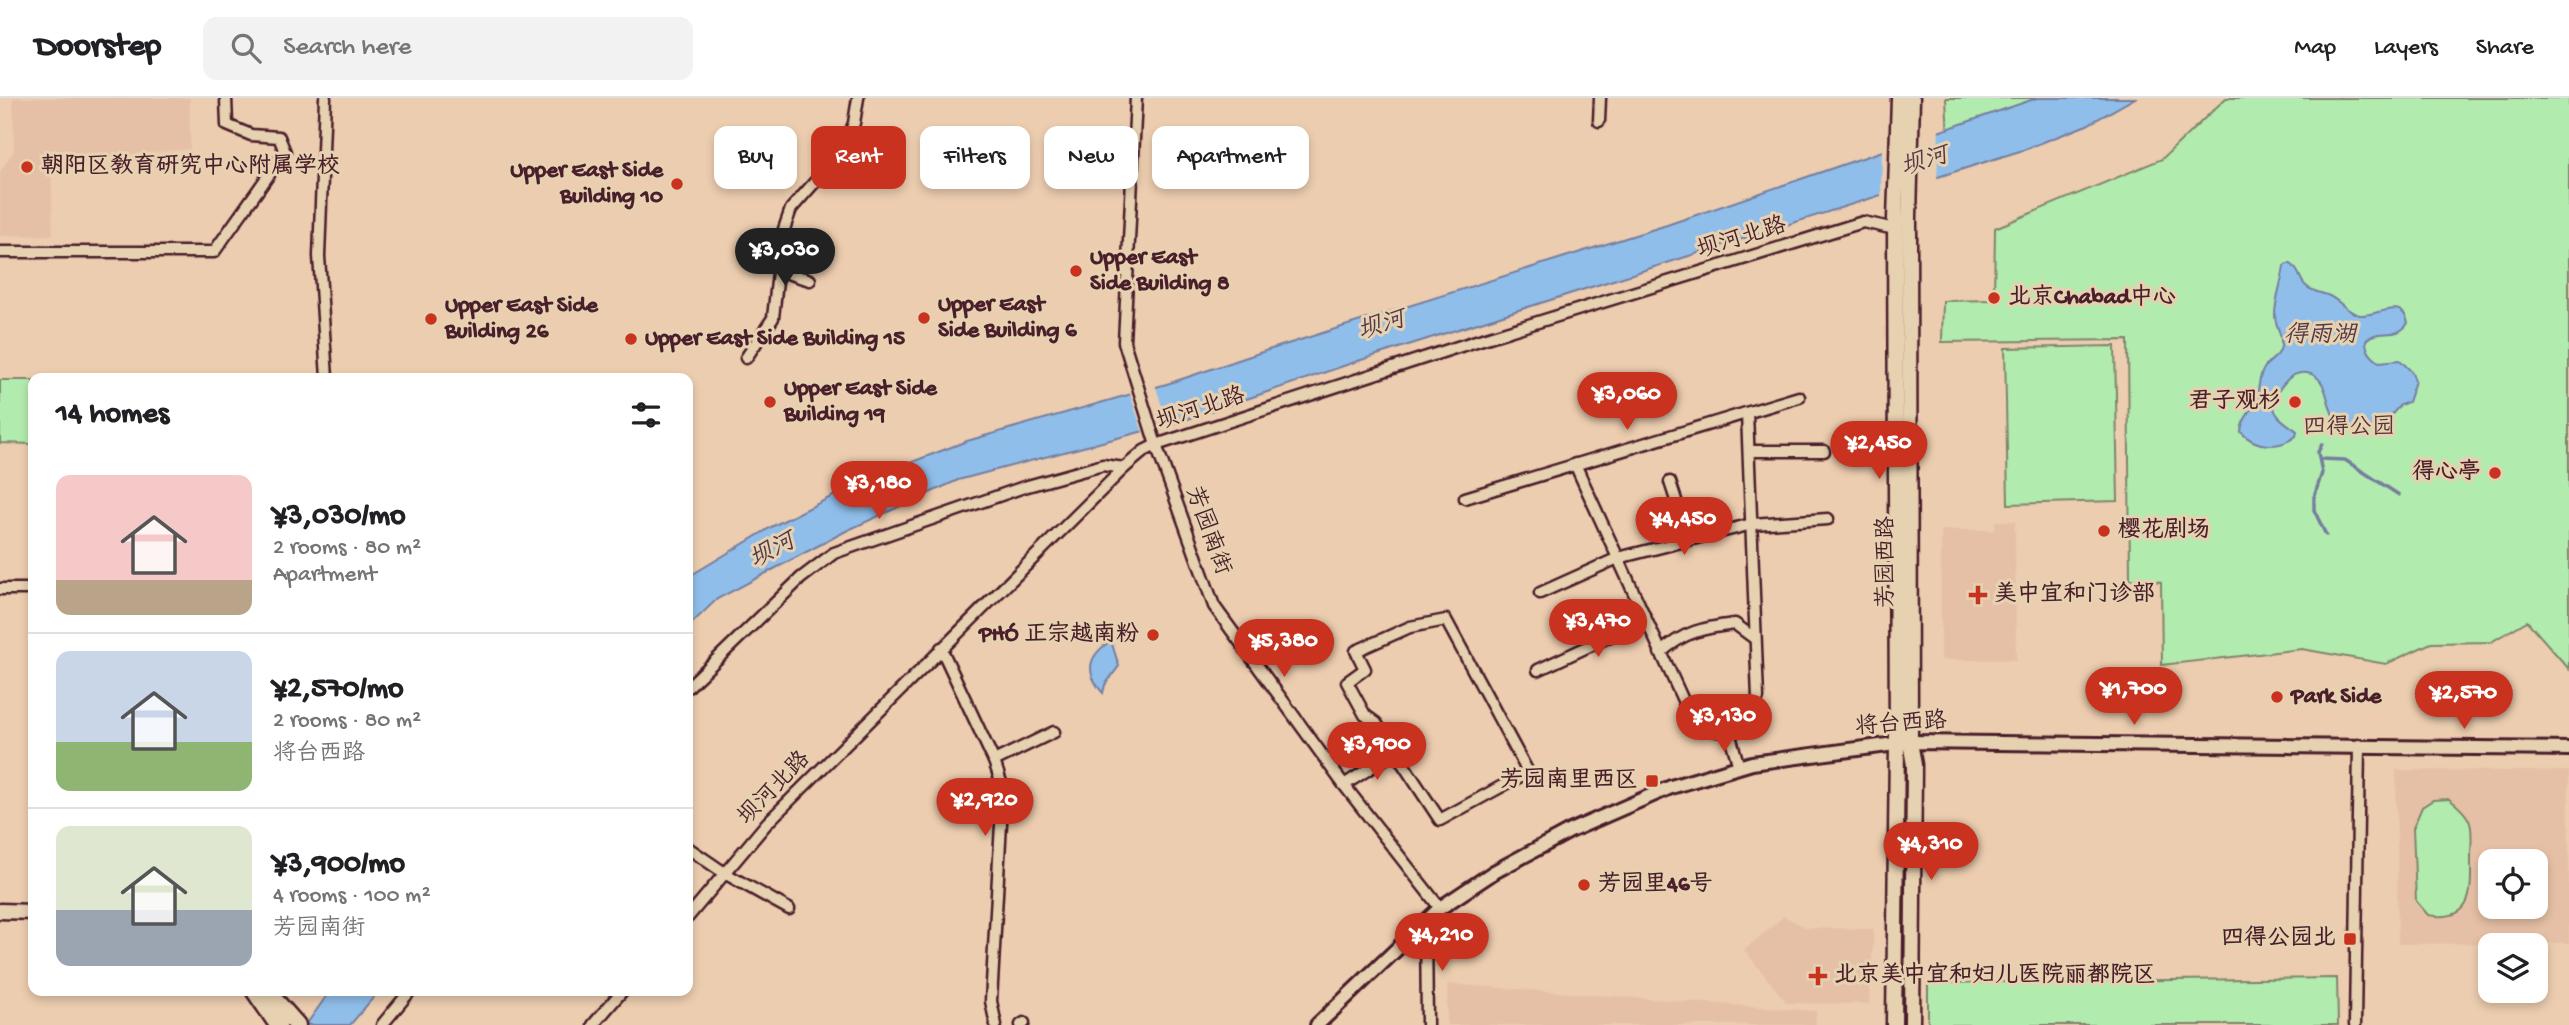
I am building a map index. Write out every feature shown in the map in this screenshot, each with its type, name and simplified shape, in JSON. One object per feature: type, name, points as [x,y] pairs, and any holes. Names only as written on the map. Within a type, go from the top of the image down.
[{"type":"main road","name":"芳园西路","points":[[1899,98],[1905,125]]},
{"type":"main road","name":"芳园西路","points":[[1894,1025],[1903,743],[1900,222],[1905,125],[1912,98]]},
{"type":"main road","name":"芳园西路","points":[[1903,743],[1914,765],[1912,1025]]},
{"type":"main road","points":[[0,911],[28,912]]},
{"type":"main road","points":[[259,996],[277,1016],[297,1025]]},
{"type":"main road","points":[[269,996],[277,1016]]},
{"type":"street","points":[[0,252],[215,252],[285,152],[279,137],[251,135],[228,125],[226,98]]},
{"type":"street","points":[[325,98],[319,256],[327,373]]},
{"type":"street","points":[[746,358],[773,318],[782,235],[791,209],[844,149],[854,123],[858,98]]},
{"type":"street","name":"芳园南街","points":[[1136,98],[1124,342],[1154,441],[1214,606],[1343,785],[1440,908]]},
{"type":"street","points":[[1600,98],[1600,121]]},
{"type":"street","name":"坝河北路","points":[[693,911],[767,823],[941,648],[1154,441],[1863,222],[1900,222]]},
{"type":"street","points":[[778,264],[791,259]]},
{"type":"street","points":[[778,264],[783,280]]},
{"type":"street","points":[[778,264],[790,274],[810,280]]},
{"type":"street","points":[[1465,498],[1799,397]]},
{"type":"street","points":[[1576,464],[1687,709],[1701,724],[1716,733],[1735,732],[1746,720],[1758,698],[1747,413]]},
{"type":"street","points":[[1749,451],[1824,451]]},
{"type":"street","points":[[693,682],[801,579],[834,553],[1024,488],[1103,466],[1124,468]]},
{"type":"street","points":[[1670,482],[1689,540]]},
{"type":"street","points":[[1540,593],[1618,558],[1752,524],[1828,519]]},
{"type":"street","points":[[0,589],[28,589]]},
{"type":"street","points":[[1446,620],[1528,772],[1440,820],[1395,752],[1376,723],[1365,715],[1347,682],[1365,670],[1356,651],[1410,627],[1446,620]]},
{"type":"street","points":[[1538,670],[1645,620]]},
{"type":"street","points":[[1660,653],[1674,641],[1700,628],[1735,624],[1754,638]]},
{"type":"street","points":[[941,648],[994,761],[1003,788],[991,1002],[996,1025]]},
{"type":"street","points":[[994,761],[1054,732]]},
{"type":"street","points":[[1729,732],[1739,767]]},
{"type":"street","name":"将台西路","points":[[1317,1025],[1426,920],[1494,872],[1570,831],[1671,786],[1739,767],[1903,743],[2359,745],[2569,749]]},
{"type":"street","points":[[2356,1025],[2359,745]]},
{"type":"street","points":[[1343,785],[1395,752]]},
{"type":"street","points":[[693,851],[726,874],[789,909]]},
{"type":"street","points":[[1426,920],[1427,1025]]},
{"type":"street","points":[[382,1025],[406,996]]},
{"type":"street","points":[[593,1025],[618,996]]},
{"type":"shaded area","name":"朝阳区教育研究中心附属学校","points":[[13,98],[190,98],[190,149],[51,162],[53,235],[0,236],[0,172],[14,150]]},
{"type":"shaded area","name":"美中宜和门诊部","points":[[1995,521],[2015,521],[2016,660],[1941,660],[1941,530],[1995,530]]},
{"type":"shaded area","points":[[2396,770],[2569,771],[2569,943],[2548,943],[2548,933],[2478,933],[2478,944],[2398,944]]},
{"type":"shaded area","name":"北京美中宜和妇儿医院丽都院区","points":[[1784,916],[1807,928],[1874,929],[1869,1004],[1787,1003],[1744,950]]},
{"type":"shaded area","points":[[1447,984],[1816,1011],[1816,1025],[1447,1025]]},
{"type":"green space","points":[[1946,98],[2052,98],[1948,138]]},
{"type":"green space","name":"四得公园","points":[[2226,98],[2569,98],[2569,669],[2527,621],[2491,642],[2431,643],[2386,664],[2302,649],[2162,665],[2161,582],[2130,579],[2128,340],[1942,342],[1943,301],[1994,300],[1995,228],[2162,159]]},
{"type":"green space","points":[[2115,346],[2118,501],[2008,504],[2005,348]]},
{"type":"green space","points":[[0,380],[28,380],[28,444],[0,443]]},
{"type":"green space","points":[[2449,799],[2469,819],[2471,827],[2470,892],[2467,902],[2455,914],[2428,915],[2416,901],[2413,828],[2422,807],[2433,800]]},
{"type":"green space","points":[[2337,978],[2338,1025],[1928,1025],[1928,983]]},
{"type":"water","name":"坝河","points":[[2037,98],[2135,98],[2087,125],[2023,150],[1361,360],[1182,421],[958,480],[846,531],[717,599],[693,622],[693,574],[773,526],[865,480],[967,441],[1170,383],[1667,225]]},
{"type":"water","name":"得雨湖","points":[[2284,266],[2294,266],[2308,288],[2331,297],[2355,314],[2367,315],[2395,309],[2405,315],[2408,323],[2404,328],[2393,333],[2376,334],[2366,340],[2368,350],[2376,360],[2400,360],[2412,372],[2415,381],[2408,402],[2400,405],[2380,428],[2342,425],[2332,413],[2321,381],[2315,376],[2301,373],[2285,382],[2274,403],[2275,412],[2297,431],[2296,436],[2283,443],[2268,445],[2253,441],[2241,432],[2255,403],[2262,371],[2280,350],[2281,338],[2275,309]]},
{"type":"water","points":[[1111,641],[1119,666],[1105,685],[1103,693],[1093,679],[1091,665],[1097,653]]},
{"type":"water","points":[[326,996],[375,996],[350,1025],[306,1025]]},
{"type":"pier","points":[[1939,127],[1937,181],[1881,198],[1882,146]]},
{"type":"pier","points":[[1155,384],[1169,429],[1144,436],[1129,391]]},
{"type":"waterway","points":[[2322,444],[2318,452],[2322,473],[2314,497],[2314,510],[2326,535]]},
{"type":"waterway","points":[[2321,459],[2345,460],[2399,495]]},
{"type":"place","name":"朝阳区教育研究中心附属学校","points":[[27,167]]},
{"type":"place","name":"Upper East Side Building 10","points":[[677,184]]},
{"type":"place","name":"Upper East Side Building 8","points":[[1076,271]]},
{"type":"place","name":"北京Chabad中心","points":[[1994,298]]},
{"type":"place","name":"Upper East Side Building 6","points":[[924,318]]},
{"type":"place","name":"Upper East Side Building 26","points":[[431,319]]},
{"type":"place","name":"Upper East Side Building 15","points":[[631,339]]},
{"type":"place","name":"Upper East Side Building 19","points":[[770,402]]},
{"type":"place","name":"君子观杉","points":[[2295,402]]},
{"type":"place","name":"得心亭","points":[[2495,473]]},
{"type":"place","name":"樱花剧场","points":[[2104,531]]},
{"type":"place","name":"美中宜和门诊部","points":[[1978,595]]},
{"type":"place","name":"PHÓ 正宗越南粉","points":[[1153,635]]},
{"type":"place","name":"Park Side","points":[[2277,697]]},
{"type":"place","name":"芳园南里西区","points":[[1652,781]]},
{"type":"place","name":"芳园里46号","points":[[1584,885]]},
{"type":"place","name":"四得公园北","points":[[2350,939]]},
{"type":"place","name":"北京美中宜和妇儿医院丽都院区","points":[[1818,976]]}]
